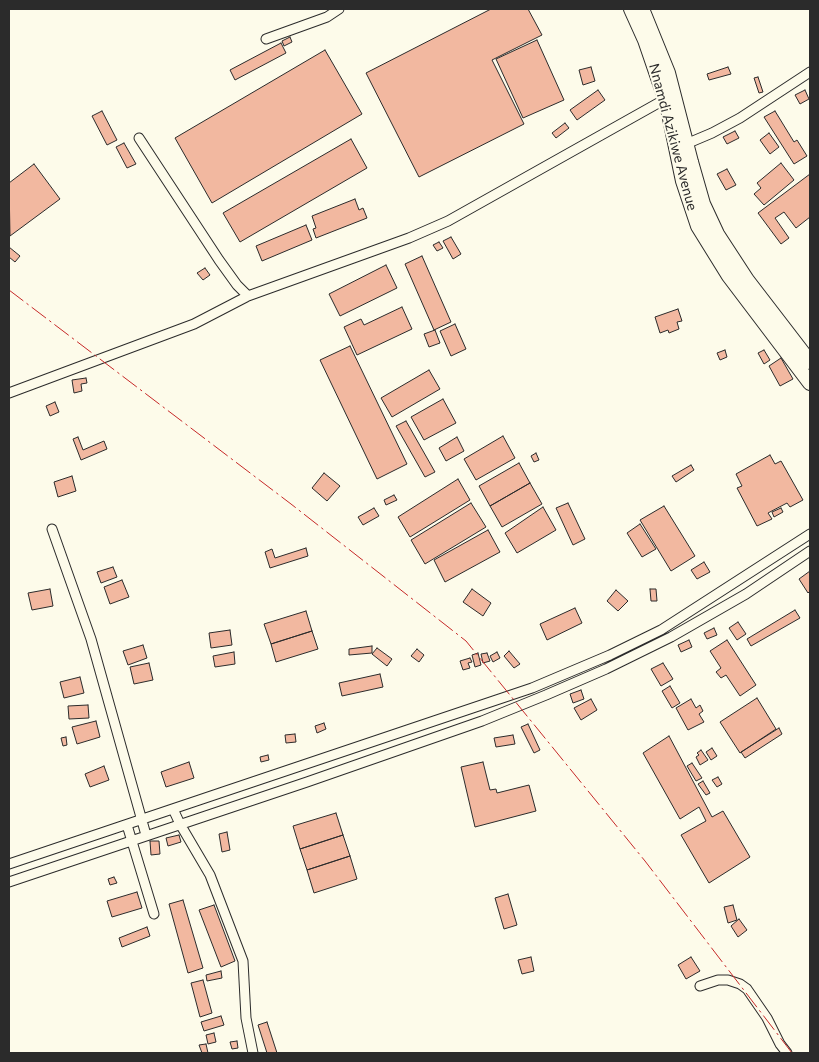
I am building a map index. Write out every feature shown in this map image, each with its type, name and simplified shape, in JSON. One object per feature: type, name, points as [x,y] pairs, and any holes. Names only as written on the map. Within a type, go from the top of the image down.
[{"type":"main road","name":"Nnamdi Azikiwe Avenue","points":[[631,9],[669,96],[686,144],[703,204],[717,234],[747,280],[809,356]]},
{"type":"main road","name":"Nnamdi Azikiwe Avenue","points":[[642,9],[659,50],[669,96],[683,181],[698,226],[730,276],[810,383]]},
{"type":"street","points":[[266,38],[327,17],[339,9]]},
{"type":"street","points":[[686,144],[740,118],[810,72]]},
{"type":"street","points":[[9,393],[194,324],[248,296],[409,238],[448,221],[669,96]]},
{"type":"street","points":[[139,138],[219,260],[237,285],[248,296]]},
{"type":"street","points":[[52,529],[91,639],[146,835]]},
{"type":"street","points":[[9,864],[532,688],[636,643],[668,625],[810,534]]},
{"type":"street","points":[[9,882],[482,721],[580,681],[644,652],[671,637],[746,594],[810,551]]},
{"type":"street","points":[[173,809],[210,875],[243,961],[246,1018],[253,1053]]},
{"type":"street","points":[[127,825],[154,914]]},
{"type":"street","points":[[700,986],[718,980],[728,980],[740,984],[747,989],[767,1018],[780,1044],[787,1053]]},
{"type":"building","points":[[491,9],[528,9],[542,35],[492,60],[524,124],[419,177],[366,73]]},
{"type":"building","points":[[290,37],[292,42],[284,46],[282,41]]},
{"type":"building","points":[[537,40],[564,100],[523,118],[496,59]]},
{"type":"building","points":[[281,43],[286,53],[235,80],[230,70]]},
{"type":"building","points":[[325,50],[362,114],[212,203],[175,138]]},
{"type":"building","points":[[591,67],[595,81],[583,85],[579,70]]},
{"type":"building","points":[[728,67],[731,74],[709,80],[707,74]]},
{"type":"building","points":[[758,77],[763,92],[759,93],[754,78]]},
{"type":"building","points":[[598,90],[605,100],[577,120],[570,110]]},
{"type":"building","points":[[805,90],[809,99],[800,104],[795,95]]},
{"type":"building","points":[[102,111],[117,140],[107,145],[92,116]]},
{"type":"building","points":[[775,111],[794,142],[797,140],[807,156],[794,164],[764,117]]},
{"type":"building","points":[[565,123],[569,128],[556,138],[552,133]]},
{"type":"building","points":[[735,131],[739,138],[727,144],[723,137]]},
{"type":"building","points":[[769,133],[779,147],[770,154],[760,140]]},
{"type":"building","points":[[351,139],[367,168],[240,242],[223,213]]},
{"type":"building","points":[[124,143],[136,164],[127,168],[116,147]]},
{"type":"building","points":[[781,163],[794,180],[764,205],[754,194],[761,188],[757,183]]},
{"type":"building","points":[[34,164],[60,199],[10,236],[9,183]]},
{"type":"building","points":[[727,169],[736,185],[726,190],[717,174]]},
{"type":"building","points":[[810,174],[810,217],[796,228],[784,212],[775,218],[789,238],[781,244],[758,213]]},
{"type":"building","points":[[355,199],[359,210],[363,208],[367,218],[316,238],[313,229],[316,228],[312,216]]},
{"type":"building","points":[[306,225],[312,240],[262,261],[256,246]]},
{"type":"building","points":[[451,237],[461,254],[453,259],[443,241]]},
{"type":"building","points":[[439,242],[443,248],[437,251],[433,245]]},
{"type":"building","points":[[9,247],[20,256],[15,262],[9,257]]},
{"type":"building","points":[[422,256],[451,322],[434,330],[405,264]]},
{"type":"building","points":[[386,265],[397,288],[340,316],[329,294]]},
{"type":"building","points":[[205,268],[210,275],[203,280],[197,273]]},
{"type":"building","points":[[402,307],[412,329],[357,355],[344,327],[361,319],[364,325]]},
{"type":"building","points":[[678,309],[682,321],[677,322],[679,329],[669,333],[668,330],[660,333],[655,317]]},
{"type":"building","points":[[455,324],[466,349],[451,356],[440,331]]},
{"type":"building","points":[[435,330],[440,343],[429,347],[424,334]]},
{"type":"building","points":[[350,346],[407,464],[377,479],[320,360]]},
{"type":"building","points":[[725,350],[727,357],[720,360],[717,353]]},
{"type":"building","points":[[764,350],[770,360],[764,364],[758,353]]},
{"type":"building","points":[[781,358],[793,379],[780,386],[769,366]]},
{"type":"building","points":[[429,370],[440,389],[392,417],[381,398]]},
{"type":"building","points":[[86,378],[87,383],[81,384],[82,391],[74,393],[72,380]]},
{"type":"building","points":[[443,399],[456,423],[424,440],[411,417]]},
{"type":"building","points":[[55,402],[59,412],[50,416],[46,406]]},
{"type":"building","points":[[406,421],[435,472],[425,477],[396,426]]},
{"type":"building","points":[[503,436],[515,458],[476,480],[464,459]]},
{"type":"building","points":[[78,437],[83,450],[104,441],[107,449],[81,460],[73,439]]},
{"type":"building","points":[[457,437],[464,451],[446,461],[439,448]]},
{"type":"building","points":[[536,453],[539,460],[534,462],[531,456]]},
{"type":"building","points":[[770,455],[775,464],[781,461],[803,500],[790,507],[787,503],[768,513],[772,519],[757,526],[737,488],[742,486],[736,474]]},
{"type":"building","points":[[519,463],[530,483],[490,506],[479,486]]},
{"type":"building","points":[[691,465],[694,470],[676,482],[672,476]]},
{"type":"building","points":[[324,473],[340,486],[327,501],[312,488]]},
{"type":"building","points":[[72,476],[76,491],[58,497],[54,482]]},
{"type":"building","points":[[458,479],[470,500],[410,537],[398,517]]},
{"type":"building","points":[[530,483],[542,504],[502,527],[490,506]]},
{"type":"building","points":[[394,495],[397,500],[386,505],[384,500]]},
{"type":"building","points":[[471,503],[486,527],[425,564],[411,540]]},
{"type":"building","points":[[568,503],[585,539],[573,545],[556,508]]},
{"type":"building","points":[[664,506],[695,556],[671,571],[640,520]]},
{"type":"building","points":[[543,507],[556,530],[517,553],[505,533]]},
{"type":"building","points":[[374,508],[379,516],[363,525],[358,517]]},
{"type":"building","points":[[781,508],[783,512],[774,517],[772,512]]},
{"type":"building","points":[[640,524],[656,549],[642,557],[627,533]]},
{"type":"building","points":[[488,530],[500,552],[445,582],[434,560]]},
{"type":"building","points":[[306,548],[308,556],[270,568],[265,552],[272,549],[275,558]]},
{"type":"building","points":[[704,562],[710,572],[697,579],[691,570]]},
{"type":"building","points":[[113,567],[117,577],[101,583],[97,572]]},
{"type":"building","points":[[810,571],[810,591],[808,593],[799,579]]},
{"type":"building","points":[[122,580],[129,597],[110,604],[104,587]]},
{"type":"building","points":[[50,589],[53,606],[32,610],[28,593]]},
{"type":"building","points":[[472,589],[491,603],[483,616],[463,602]]},
{"type":"building","points":[[650,589],[656,589],[657,601],[651,601]]},
{"type":"building","points":[[616,590],[628,601],[618,611],[607,601]]},
{"type":"building","points":[[575,608],[582,623],[547,640],[540,624]]},
{"type":"building","points":[[795,610],[800,618],[751,646],[747,639]]},
{"type":"building","points":[[306,611],[312,631],[271,644],[264,624]]},
{"type":"building","points":[[738,622],[746,634],[737,640],[729,628]]},
{"type":"building","points":[[714,628],[717,635],[707,639],[704,633]]},
{"type":"building","points":[[230,630],[232,645],[211,648],[209,633]]},
{"type":"building","points":[[312,631],[318,649],[276,662],[271,644]]},
{"type":"building","points":[[689,640],[692,647],[681,652],[678,645]]},
{"type":"building","points":[[727,640],[756,685],[740,696],[726,675],[721,678],[716,672],[721,668],[710,651]]},
{"type":"building","points":[[143,645],[147,658],[128,665],[123,651]]},
{"type":"building","points":[[372,646],[372,653],[349,655],[349,649]]},
{"type":"building","points":[[377,648],[392,659],[387,666],[372,654]]},
{"type":"building","points":[[417,649],[424,655],[419,662],[411,656]]},
{"type":"building","points":[[509,651],[520,664],[514,668],[504,656]]},
{"type":"building","points":[[234,652],[235,664],[215,667],[213,656]]},
{"type":"building","points":[[497,652],[500,658],[493,662],[490,656]]},
{"type":"building","points":[[478,653],[481,665],[475,667],[472,655]]},
{"type":"building","points":[[487,653],[490,661],[483,663],[481,654]]},
{"type":"building","points":[[470,658],[472,662],[468,663],[470,668],[463,670],[460,661]]},
{"type":"building","points":[[149,663],[153,680],[134,684],[130,667]]},
{"type":"building","points":[[663,663],[673,679],[661,686],[651,669]]},
{"type":"building","points":[[380,674],[383,687],[342,696],[339,683]]},
{"type":"building","points":[[80,677],[84,693],[64,698],[60,682]]},
{"type":"building","points":[[670,686],[680,703],[672,708],[662,691]]},
{"type":"building","points":[[581,690],[584,699],[573,703],[570,694]]},
{"type":"building","points":[[757,698],[776,729],[740,753],[720,722]]},
{"type":"building","points":[[591,699],[597,710],[581,720],[574,708]]},
{"type":"building","points":[[691,699],[696,708],[700,705],[703,711],[699,714],[704,722],[688,730],[676,708]]},
{"type":"building","points":[[88,705],[89,718],[69,719],[68,706]]},
{"type":"building","points":[[96,721],[100,737],[77,744],[72,727]]},
{"type":"building","points":[[324,723],[326,729],[317,733],[315,726]]},
{"type":"building","points":[[528,724],[540,750],[534,753],[521,727]]},
{"type":"building","points":[[779,728],[782,734],[745,758],[741,752]]},
{"type":"building","points":[[295,734],[296,742],[286,743],[285,735]]},
{"type":"building","points":[[513,735],[515,744],[496,747],[494,738]]},
{"type":"building","points":[[669,736],[712,817],[723,811],[750,857],[709,883],[681,835],[706,821],[699,807],[680,819],[643,753]]},
{"type":"building","points":[[66,737],[67,745],[63,746],[61,738]]},
{"type":"building","points":[[712,748],[717,756],[711,760],[706,752]]},
{"type":"building","points":[[701,750],[708,760],[700,765],[696,757],[699,755],[697,753]]},
{"type":"building","points":[[268,755],[269,760],[261,762],[260,757]]},
{"type":"building","points":[[189,762],[194,778],[166,787],[161,772]]},
{"type":"building","points":[[483,762],[490,790],[496,789],[497,793],[529,785],[536,811],[475,827],[461,767]]},
{"type":"building","points":[[692,763],[702,778],[696,781],[687,766]]},
{"type":"building","points":[[104,766],[109,780],[90,787],[85,774]]},
{"type":"building","points":[[718,777],[722,784],[717,787],[712,780]]},
{"type":"building","points":[[703,781],[710,793],[706,795],[698,784]]},
{"type":"building","points":[[336,813],[343,835],[300,849],[293,826]]},
{"type":"building","points":[[227,832],[230,850],[222,852],[219,834]]},
{"type":"building","points":[[179,835],[181,842],[168,846],[166,838]]},
{"type":"building","points":[[343,835],[350,856],[307,870],[300,849]]},
{"type":"building","points":[[150,841],[159,841],[160,854],[151,855]]},
{"type":"building","points":[[350,856],[357,879],[314,893],[307,870]]},
{"type":"building","points":[[114,877],[117,883],[110,885],[108,879]]},
{"type":"building","points":[[137,892],[142,908],[112,917],[107,901]]},
{"type":"building","points":[[508,894],[517,925],[504,929],[495,898]]},
{"type":"building","points":[[183,900],[203,968],[188,973],[169,904]]},
{"type":"building","points":[[214,905],[235,961],[221,967],[199,910]]},
{"type":"building","points":[[733,905],[737,920],[728,923],[724,907]]},
{"type":"building","points":[[739,919],[747,930],[738,937],[731,926]]},
{"type":"building","points":[[147,927],[150,936],[122,947],[119,938]]},
{"type":"building","points":[[531,957],[534,971],[522,974],[518,960]]},
{"type":"building","points":[[691,957],[700,971],[686,979],[678,965]]},
{"type":"building","points":[[221,971],[222,978],[207,981],[206,975]]},
{"type":"building","points":[[203,980],[212,1013],[200,1017],[191,983]]},
{"type":"building","points":[[221,1016],[224,1025],[204,1031],[201,1022]]},
{"type":"building","points":[[267,1022],[277,1053],[267,1053],[258,1025]]},
{"type":"building","points":[[214,1033],[216,1042],[208,1044],[206,1035]]},
{"type":"building","points":[[237,1041],[238,1048],[232,1049],[230,1042]]},
{"type":"building","points":[[206,1044],[208,1053],[202,1053],[199,1045]]},
{"type":"power","points":[[9,290],[291,504],[466,641],[645,861],[792,1053]]}]
